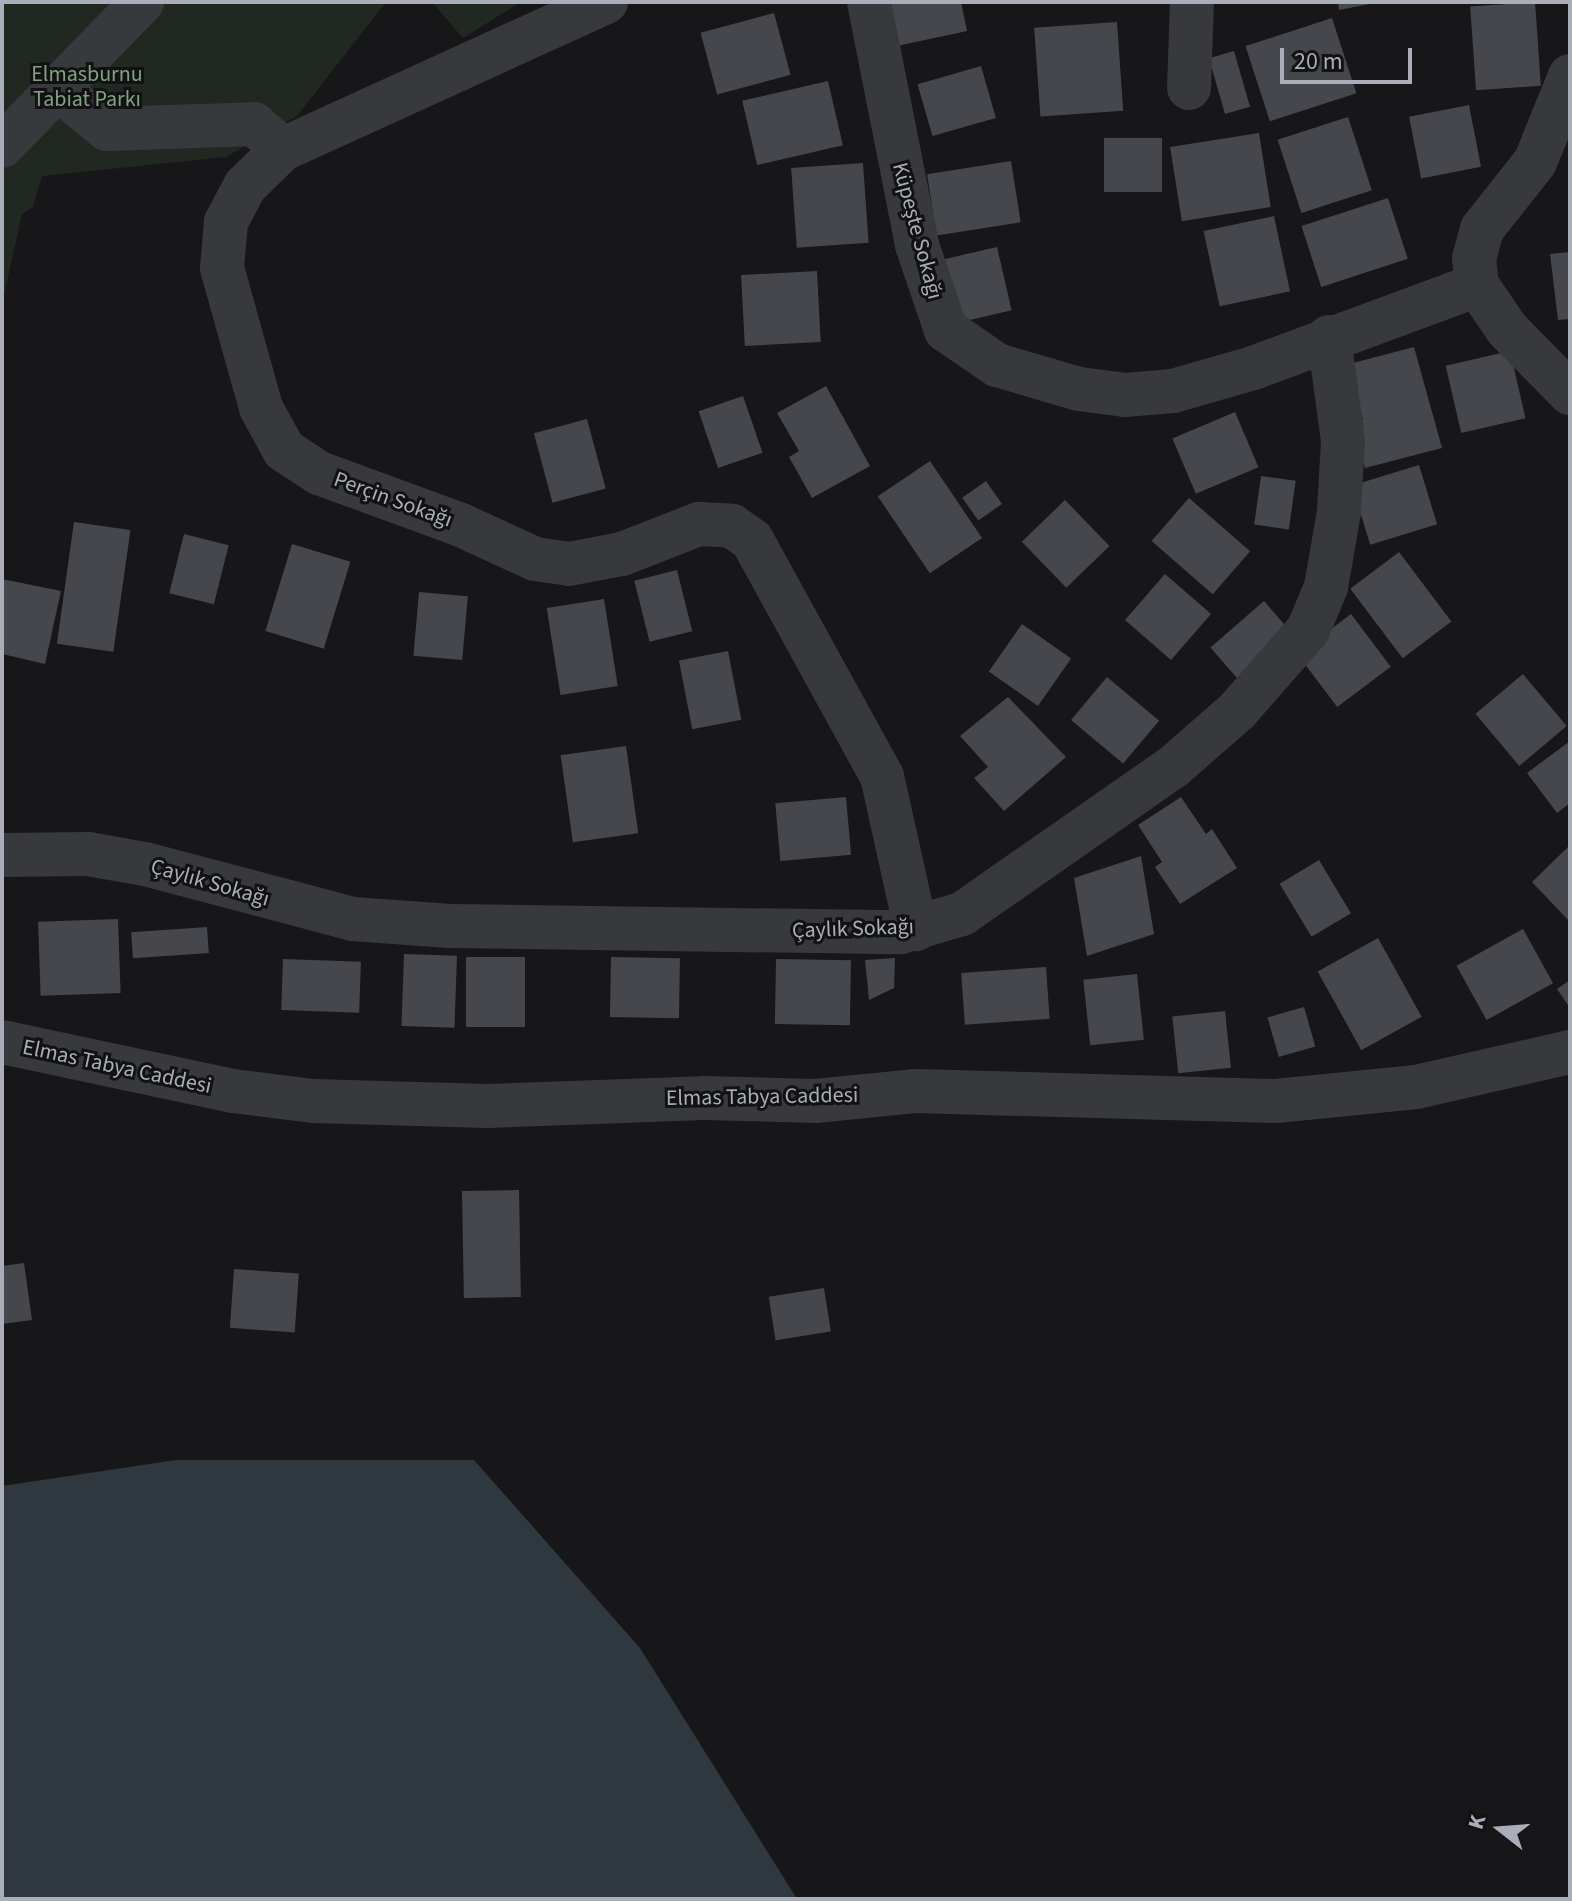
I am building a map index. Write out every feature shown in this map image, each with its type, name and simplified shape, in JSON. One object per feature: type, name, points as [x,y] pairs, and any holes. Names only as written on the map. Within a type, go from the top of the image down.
[{"type":"street","points":[[2,146],[142,2]]},
{"type":"street","name":"Perçin Sokağı","points":[[606,2],[283,149],[245,186],[226,222],[222,268],[261,408],[284,450],[319,473],[461,525],[535,559],[569,564],[622,554],[699,524],[732,526],[752,540],[882,776],[916,929]]},
{"type":"street","name":"Küpeşte Sokağı","points":[[869,2],[917,245],[946,330],[961,344],[997,365],[1079,389],[1125,395],[1173,391],[1253,368],[1329,337],[1477,285]]},
{"type":"street","points":[[1189,88],[1192,2]]},
{"type":"street","points":[[1570,76],[1535,162],[1482,229],[1474,258],[1477,285],[1507,329],[1570,393]]},
{"type":"street","points":[[59,90],[107,129],[254,124],[283,149]]},
{"type":"street","name":"Çaylık Sokağı","points":[[2,855],[88,854],[145,864],[279,903],[367,920],[584,930],[916,929],[962,914],[1173,767],[1237,711],[1308,630],[1326,587],[1339,512],[1343,441],[1329,337]]},
{"type":"street","name":"Elmas Tabya Caddesi","points":[[2,1042],[233,1091],[313,1101],[488,1106],[703,1098],[815,1101],[930,1091],[1276,1101],[1416,1087],[1570,1052]]},
{"type":"green space","name":"Elmasburnu Tabiat Parkı","points":[[2,2],[386,2],[297,116],[226,157],[42,176],[33,207],[22,214],[2,304]]},
{"type":"green space","points":[[432,2],[521,2],[463,38]]},
{"type":"shaded area","points":[[176,1460],[474,1460],[640,1648],[797,1899],[2,1899],[2,1486]]},
{"type":"building","points":[[888,2],[961,2],[967,31],[897,46]]},
{"type":"building","points":[[1338,2],[1375,2],[1375,3],[1339,10]]},
{"type":"building","points":[[1535,2],[1541,86],[1476,90],[1470,7]]},
{"type":"building","points":[[774,13],[791,75],[717,94],[701,33]]},
{"type":"building","points":[[1332,18],[1356,93],[1270,121],[1245,46]]},
{"type":"building","points":[[1117,22],[1123,111],[1040,117],[1034,28]]},
{"type":"building","points":[[1234,51],[1250,107],[1225,114],[1209,58]]},
{"type":"building","points":[[981,66],[996,118],[932,136],[918,84]]},
{"type":"building","points":[[828,81],[843,145],[757,165],[742,101]]},
{"type":"building","points":[[1469,105],[1481,167],[1421,178],[1409,117]]},
{"type":"building","points":[[1348,117],[1372,190],[1301,213],[1278,140]]},
{"type":"building","points":[[1259,133],[1271,207],[1182,221],[1170,147]]},
{"type":"building","points":[[1104,138],[1162,138],[1162,192],[1104,192]]},
{"type":"building","points":[[1011,161],[1021,222],[937,236],[927,174]]},
{"type":"building","points":[[863,163],[869,243],[797,248],[791,168]]},
{"type":"building","points":[[1388,198],[1408,259],[1321,287],[1301,226]]},
{"type":"building","points":[[1274,216],[1290,291],[1220,306],[1204,231]]},
{"type":"building","points":[[997,247],[1012,310],[949,325],[935,261]]},
{"type":"building","points":[[1570,252],[1570,319],[1558,320],[1550,254]]},
{"type":"building","points":[[817,271],[821,342],[745,346],[741,275]]},
{"type":"building","points":[[1414,347],[1442,448],[1365,468],[1353,423],[1363,420],[1349,364]]},
{"type":"building","points":[[1510,351],[1526,418],[1461,433],[1446,366]]},
{"type":"building","points":[[826,386],[870,466],[812,498],[789,457],[799,451],[777,413]]},
{"type":"building","points":[[743,396],[763,453],[718,468],[699,411]]},
{"type":"building","points":[[1235,412],[1258,467],[1196,494],[1172,439]]},
{"type":"building","points":[[587,419],[606,489],[553,503],[534,433]]},
{"type":"building","points":[[930,461],[982,538],[930,573],[878,496]]},
{"type":"building","points":[[1419,465],[1437,524],[1370,545],[1352,485]]},
{"type":"building","points":[[1261,476],[1296,481],[1289,529],[1254,525]]},
{"type":"building","points":[[986,481],[1002,504],[978,521],[962,498]]},
{"type":"building","points":[[1189,498],[1250,551],[1213,594],[1152,541]]},
{"type":"building","points":[[1065,500],[1109,546],[1066,588],[1022,542]]},
{"type":"building","points":[[74,522],[130,530],[113,652],[57,644]]},
{"type":"building","points":[[184,534],[229,545],[214,604],[169,593]]},
{"type":"building","points":[[292,544],[350,562],[324,649],[265,631]]},
{"type":"building","points":[[1399,552],[1451,621],[1403,658],[1350,589]]},
{"type":"building","points":[[677,570],[692,631],[650,642],[634,581]]},
{"type":"building","points":[[1165,574],[1211,614],[1171,660],[1125,620]]},
{"type":"building","points":[[2,579],[61,591],[45,664],[2,654]]},
{"type":"building","points":[[419,592],[468,596],[462,660],[413,656]]},
{"type":"building","points":[[604,599],[618,686],[560,695],[547,608]]},
{"type":"building","points":[[1264,601],[1294,635],[1240,682],[1210,648]]},
{"type":"building","points":[[1351,614],[1391,667],[1337,707],[1297,654]]},
{"type":"building","points":[[1022,624],[1071,658],[1038,706],[989,672]]},
{"type":"building","points":[[728,651],[741,720],[692,729],[679,661]]},
{"type":"building","points":[[1523,674],[1567,726],[1519,766],[1476,714]]},
{"type":"building","points":[[1107,677],[1159,721],[1123,764],[1071,720]]},
{"type":"building","points":[[1008,697],[1066,757],[1004,811],[974,778],[988,767],[960,736]]},
{"type":"building","points":[[1570,741],[1570,803],[1557,813],[1527,773]]},
{"type":"building","points":[[626,746],[638,833],[573,842],[561,755]]},
{"type":"building","points":[[846,797],[851,855],[780,861],[775,803]]},
{"type":"building","points":[[1181,797],[1206,834],[1212,829],[1237,868],[1180,904],[1155,867],[1162,862],[1138,825]]},
{"type":"building","points":[[1570,845],[1570,922],[1532,882]]},
{"type":"building","points":[[1141,856],[1154,934],[1087,956],[1074,878]]},
{"type":"building","points":[[1319,860],[1351,913],[1312,937],[1280,884]]},
{"type":"building","points":[[118,919],[121,993],[41,996],[38,922]]},
{"type":"building","points":[[207,927],[209,953],[133,958],[131,932]]},
{"type":"building","points":[[1523,929],[1553,983],[1487,1020],[1457,966]]},
{"type":"building","points":[[1378,938],[1422,1017],[1361,1050],[1318,971]]},
{"type":"building","points":[[404,954],[457,956],[454,1028],[401,1026]]},
{"type":"building","points":[[466,957],[525,957],[525,1027],[466,1027]]},
{"type":"building","points":[[611,957],[680,958],[679,1018],[610,1017]]},
{"type":"building","points":[[895,958],[894,988],[869,1000],[865,960]]},
{"type":"building","points":[[283,959],[361,962],[359,1013],[281,1010]]},
{"type":"building","points":[[776,959],[851,960],[850,1025],[775,1024]]},
{"type":"building","points":[[1046,967],[1050,1019],[965,1025],[961,973]]},
{"type":"building","points":[[1137,974],[1144,1040],[1090,1045],[1083,980]]},
{"type":"building","points":[[1570,980],[1570,1008],[1557,989]]},
{"type":"building","points":[[1304,1007],[1315,1046],[1279,1057],[1267,1017]]},
{"type":"building","points":[[1225,1011],[1231,1068],[1178,1073],[1172,1017]]},
{"type":"building","points":[[519,1190],[521,1297],[464,1298],[462,1191]]},
{"type":"building","points":[[24,1263],[32,1320],[2,1324],[2,1266]]},
{"type":"building","points":[[234,1269],[299,1274],[295,1332],[230,1328]]},
{"type":"building","points":[[824,1288],[831,1331],[776,1340],[769,1297]]}]
